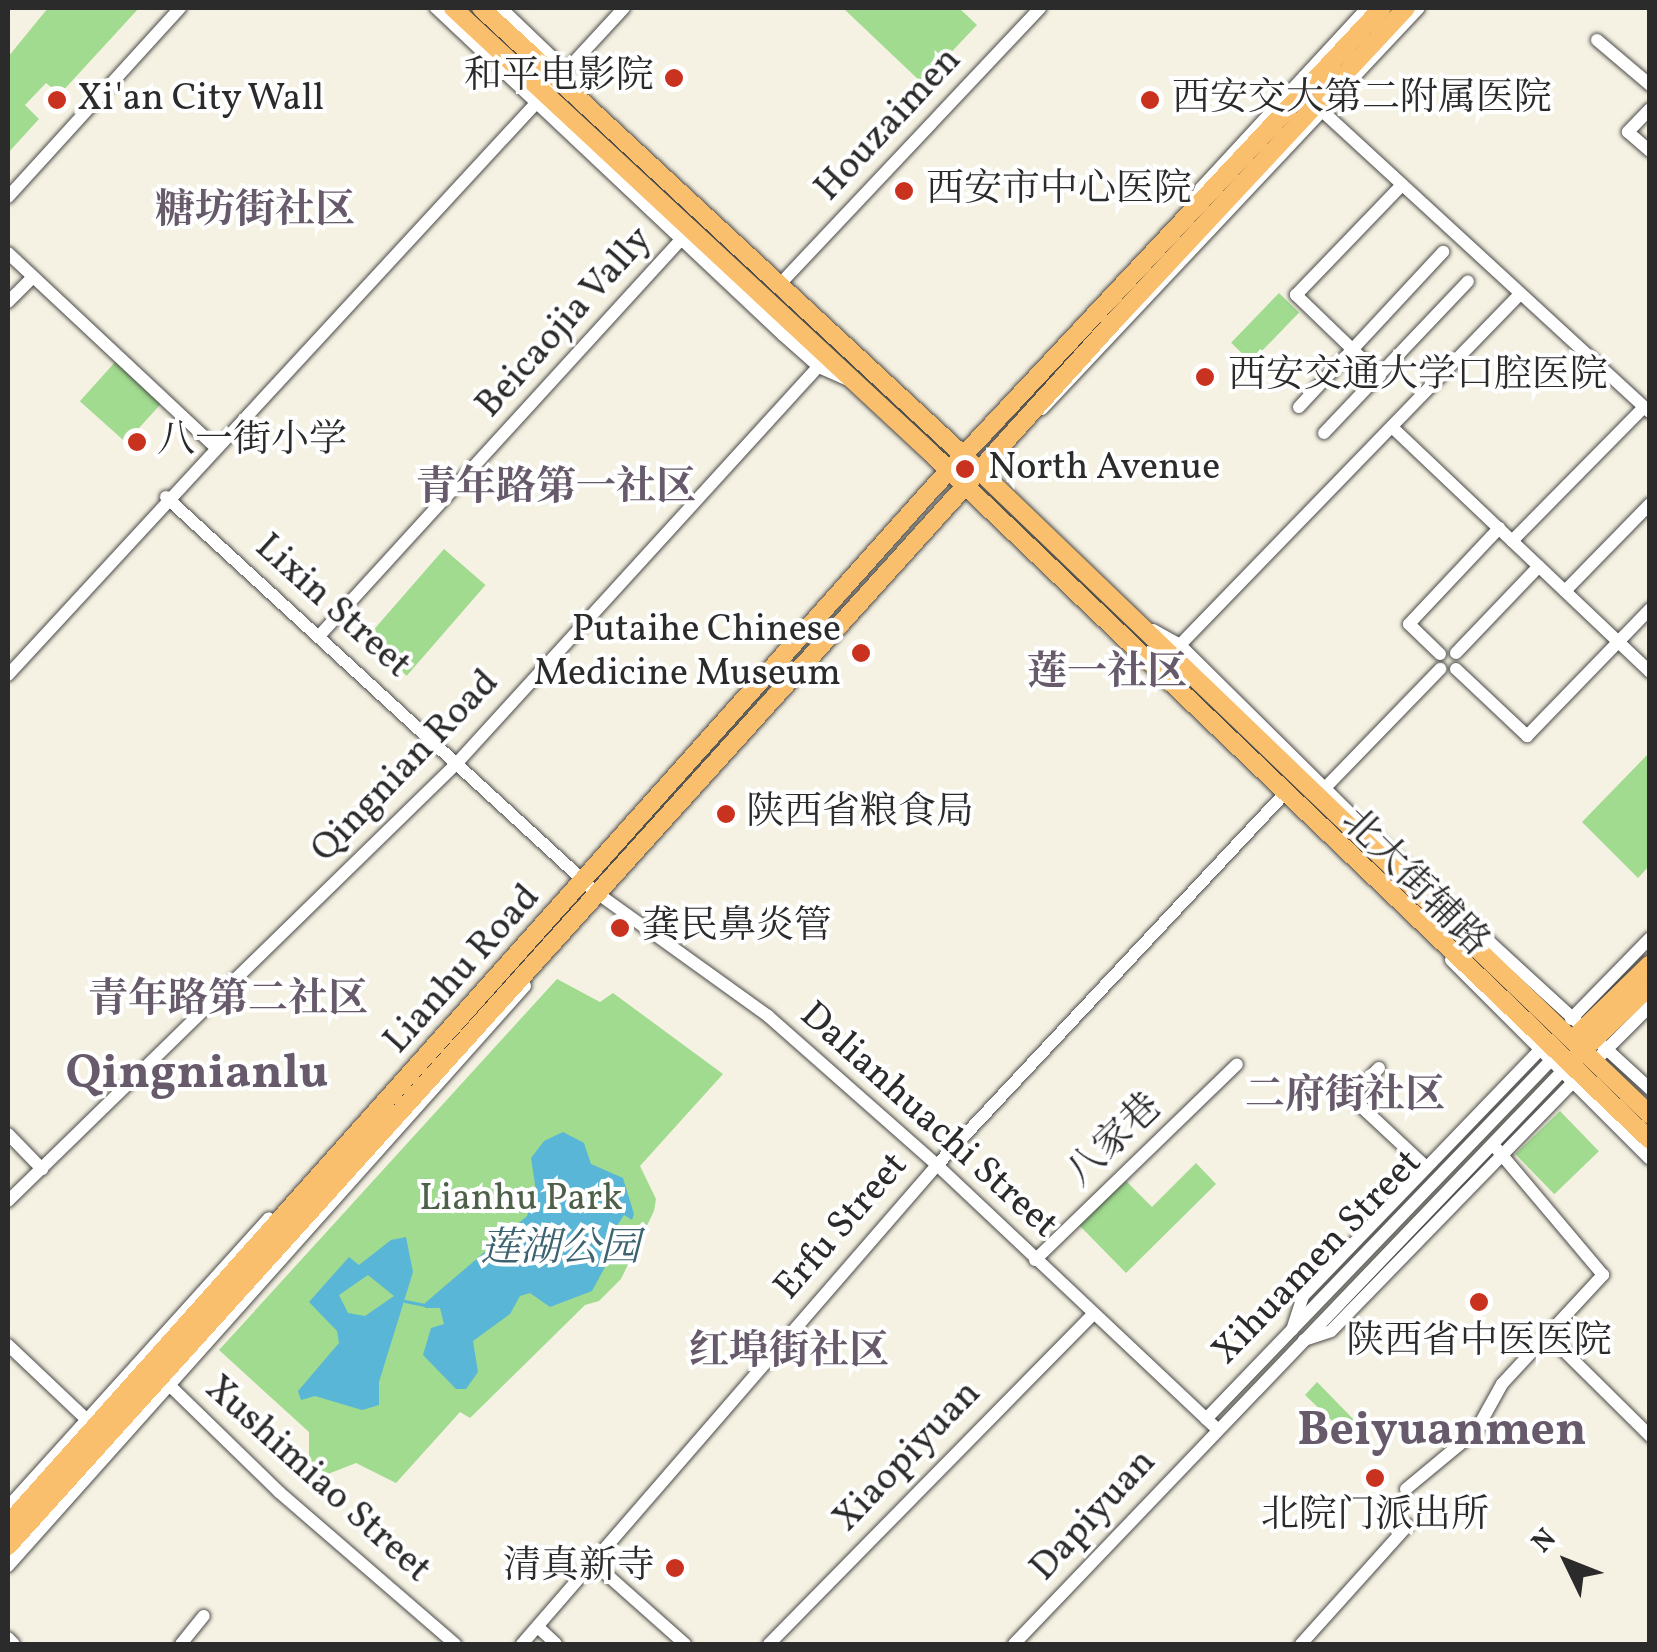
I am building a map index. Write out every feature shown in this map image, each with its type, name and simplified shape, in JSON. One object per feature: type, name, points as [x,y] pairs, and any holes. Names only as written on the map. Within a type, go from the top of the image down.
[{"type":"main road","points":[[453,8],[546,93],[686,234],[824,362],[860,386],[1284,794],[1572,1051],[1650,1114]]},
{"type":"main road","points":[[482,8],[546,93],[780,283],[1133,620],[1175,650],[1321,792],[1572,1051],[1650,1140]]},
{"type":"main road","name":"Lianhu Road","points":[[155,1372],[570,900],[582,878],[949,471],[1382,8]]},
{"type":"main road","name":"Lianhu Road","points":[[8,1546],[155,1372],[1028,419],[1320,109],[1406,8]]},
{"type":"main road","points":[[1572,1051],[1650,964]]},
{"type":"main road","points":[[1572,1051],[1650,986]]},
{"type":"main road","name":"Lianhu Road","points":[[8,1524],[100,1433]]},
{"type":"street","points":[[8,196],[180,8]]},
{"type":"street","points":[[436,8],[546,93]]},
{"type":"street","points":[[500,8],[552,56],[546,93]]},
{"type":"street","points":[[8,675],[166,497],[624,8]]},
{"type":"street","name":"Houzaimen","points":[[780,283],[1040,8]]},
{"type":"street","points":[[1189,216],[1201,188],[1367,8]]},
{"type":"street","points":[[1419,8],[1320,109],[1647,410],[1512,541]]},
{"type":"street","points":[[1598,40],[1650,85]]},
{"type":"street","points":[[1650,109],[1628,132],[1650,151]]},
{"type":"street","points":[[1380,376],[1296,295],[1402,185]]},
{"type":"street","name":"Beicaojia Vally","points":[[320,635],[686,234]]},
{"type":"street","points":[[1299,406],[1443,252]]},
{"type":"street","points":[[8,253],[215,446]]},
{"type":"street","points":[[8,302],[33,278]]},
{"type":"street","points":[[1324,432],[1468,281]]},
{"type":"street","points":[[1175,650],[1520,294]]},
{"type":"street","name":"Qingnian Road","points":[[8,1201],[457,763],[824,362]]},
{"type":"street","points":[[1392,427],[1650,672]]},
{"type":"street","name":"Lixin Street","points":[[166,497],[582,878]]},
{"type":"street","points":[[1565,591],[1650,504]]},
{"type":"street","points":[[1321,792],[1440,669],[1440,654],[1409,624],[1499,528]]},
{"type":"street","points":[[1440,654],[1456,653],[1539,566]]},
{"type":"street","points":[[1440,669],[1456,669],[1527,736],[1650,609]]},
{"type":"street","points":[[1456,653],[1456,669]]},
{"type":"street","name":"Erfu Street","points":[[522,1644],[596,1565],[936,1165],[1284,794]]},
{"type":"street","name":"Dalianhuachi Street","points":[[582,878],[597,893],[756,1006],[936,1165],[1217,1428]]},
{"type":"street","points":[[1572,1051],[1650,938]]},
{"type":"street","points":[[1296,1336],[1303,1296],[1426,1167],[1572,1051],[1650,1006]]},
{"type":"street","points":[[1572,1051],[1650,1089]]},
{"type":"street","points":[[1572,1051],[1650,1159]]},
{"type":"street","name":"Xihuamen Street","points":[[1206,1419],[1496,1148],[1572,1051]]},
{"type":"street","name":"Xihuamen Street","points":[[1217,1428],[1296,1336],[1572,1051]]},
{"type":"street","name":"八家巷","points":[[1035,1260],[1237,1064]]},
{"type":"street","points":[[1379,1068],[1351,1097],[1426,1167]]},
{"type":"street","points":[[8,1134],[42,1169]]},
{"type":"street","points":[[1406,1489],[1476,1431],[1502,1384],[1603,1275],[1496,1148]]},
{"type":"street","name":"Xiaopiyuan","points":[[768,1644],[1093,1314]]},
{"type":"street","points":[[1548,1335],[1650,1436]]},
{"type":"street","points":[[8,1345],[100,1433]]},
{"type":"street","points":[[8,1566],[100,1433],[155,1372]]},
{"type":"street","name":"Xushimiao Street","points":[[155,1372],[455,1644]]},
{"type":"street","name":"Dapiyuan","points":[[1014,1644],[1217,1428]]},
{"type":"street","points":[[8,1508],[100,1433]]},
{"type":"street","points":[[1301,1644],[1408,1525]]},
{"type":"street","points":[[596,1565],[685,1644]]},
{"type":"street","points":[[181,1644],[204,1616]]},
{"type":"street","points":[[538,1628],[556,1644]]},
{"type":"street","points":[[8,1638],[14,1644]]},
{"type":"green space","points":[[48,8],[139,8],[60,94],[46,83],[25,105],[39,119],[8,153],[8,57]]},
{"type":"green space","points":[[843,8],[959,8],[977,25],[922,83]]},
{"type":"green space","points":[[1279,293],[1299,312],[1251,362],[1231,343]]},
{"type":"green space","points":[[116,361],[162,402],[126,443],[80,401]]},
{"type":"green space","points":[[444,549],[486,585],[407,676],[365,640]]},
{"type":"green space","points":[[1649,753],[1649,866],[1638,878],[1582,822]]},
{"type":"green space","name":"Lianhu Park","points":[[557,979],[600,1002],[613,993],[723,1074],[640,1166],[656,1199],[654,1211],[621,1279],[599,1301],[585,1305],[470,1418],[460,1412],[396,1483],[356,1463],[310,1481],[300,1473],[309,1459],[309,1432],[219,1350]]},
{"type":"green space","points":[[1560,1111],[1599,1151],[1554,1194],[1515,1154]]},
{"type":"green space","points":[[1196,1163],[1216,1184],[1126,1273],[1079,1225],[1125,1180],[1152,1207]]},
{"type":"green space","points":[[1317,1382],[1361,1427],[1363,1439],[1350,1438],[1305,1395]]},
{"type":"water","name":"莲湖公园","points":[[563,1132],[584,1143],[591,1164],[623,1178],[634,1214],[632,1220],[624,1215],[613,1232],[618,1243],[592,1291],[550,1307],[530,1293],[520,1296],[510,1314],[473,1341],[478,1372],[466,1389],[456,1389],[423,1355],[431,1328],[444,1324],[440,1308],[425,1308],[425,1303],[527,1216],[536,1191],[531,1158],[544,1141]]},
{"type":"water","points":[[406,1237],[413,1272],[379,1382],[379,1405],[362,1410],[315,1396],[301,1400],[298,1391],[339,1343],[337,1331],[309,1302],[349,1257],[359,1265],[391,1240]],"holes":[[[368,1275],[394,1296],[365,1316],[348,1313],[339,1295]]]},
{"type":"waterway","points":[[405,1301],[425,1305]]},
{"type":"place","name":"和平电影院","points":[[674,78]]},
{"type":"place","name":"Xi'an City Wall","points":[[57,100]]},
{"type":"place","name":"西安交大第二附属医院","points":[[1150,100]]},
{"type":"place","name":"西安市中心医院","points":[[904,191]]},
{"type":"place","name":"西安交通大学口腔医院","points":[[1205,377]]},
{"type":"place","name":"八一街小学","points":[[137,442]]},
{"type":"place","name":"North Avenue","points":[[965,469]]},
{"type":"place","name":"Putaihe Chinese Medicine Museum","points":[[861,653]]},
{"type":"place","name":"陕西省粮食局","points":[[726,814]]},
{"type":"place","name":"龚民鼻炎管","points":[[620,928]]},
{"type":"place","name":"陕西省中医医院","points":[[1479,1302]]},
{"type":"place","name":"北院门派出所","points":[[1375,1478]]},
{"type":"place","name":"清真新寺","points":[[675,1568]]},
{"type":"district","name":"糖坊街社区","points":[[255,212]]},
{"type":"district","name":"青年路第一社区","points":[[556,489]]},
{"type":"district","name":"莲一社区","points":[[1107,674]]},
{"type":"district","name":"青年路第二社区","points":[[228,1001]]},
{"type":"district","name":"Qingnianlu","points":[[197,1075]]},
{"type":"district","name":"二府街社区","points":[[1345,1097]]},
{"type":"district","name":"红埠街社区","points":[[789,1353]]},
{"type":"district","name":"Beiyuanmen","points":[[1442,1432]]}]
